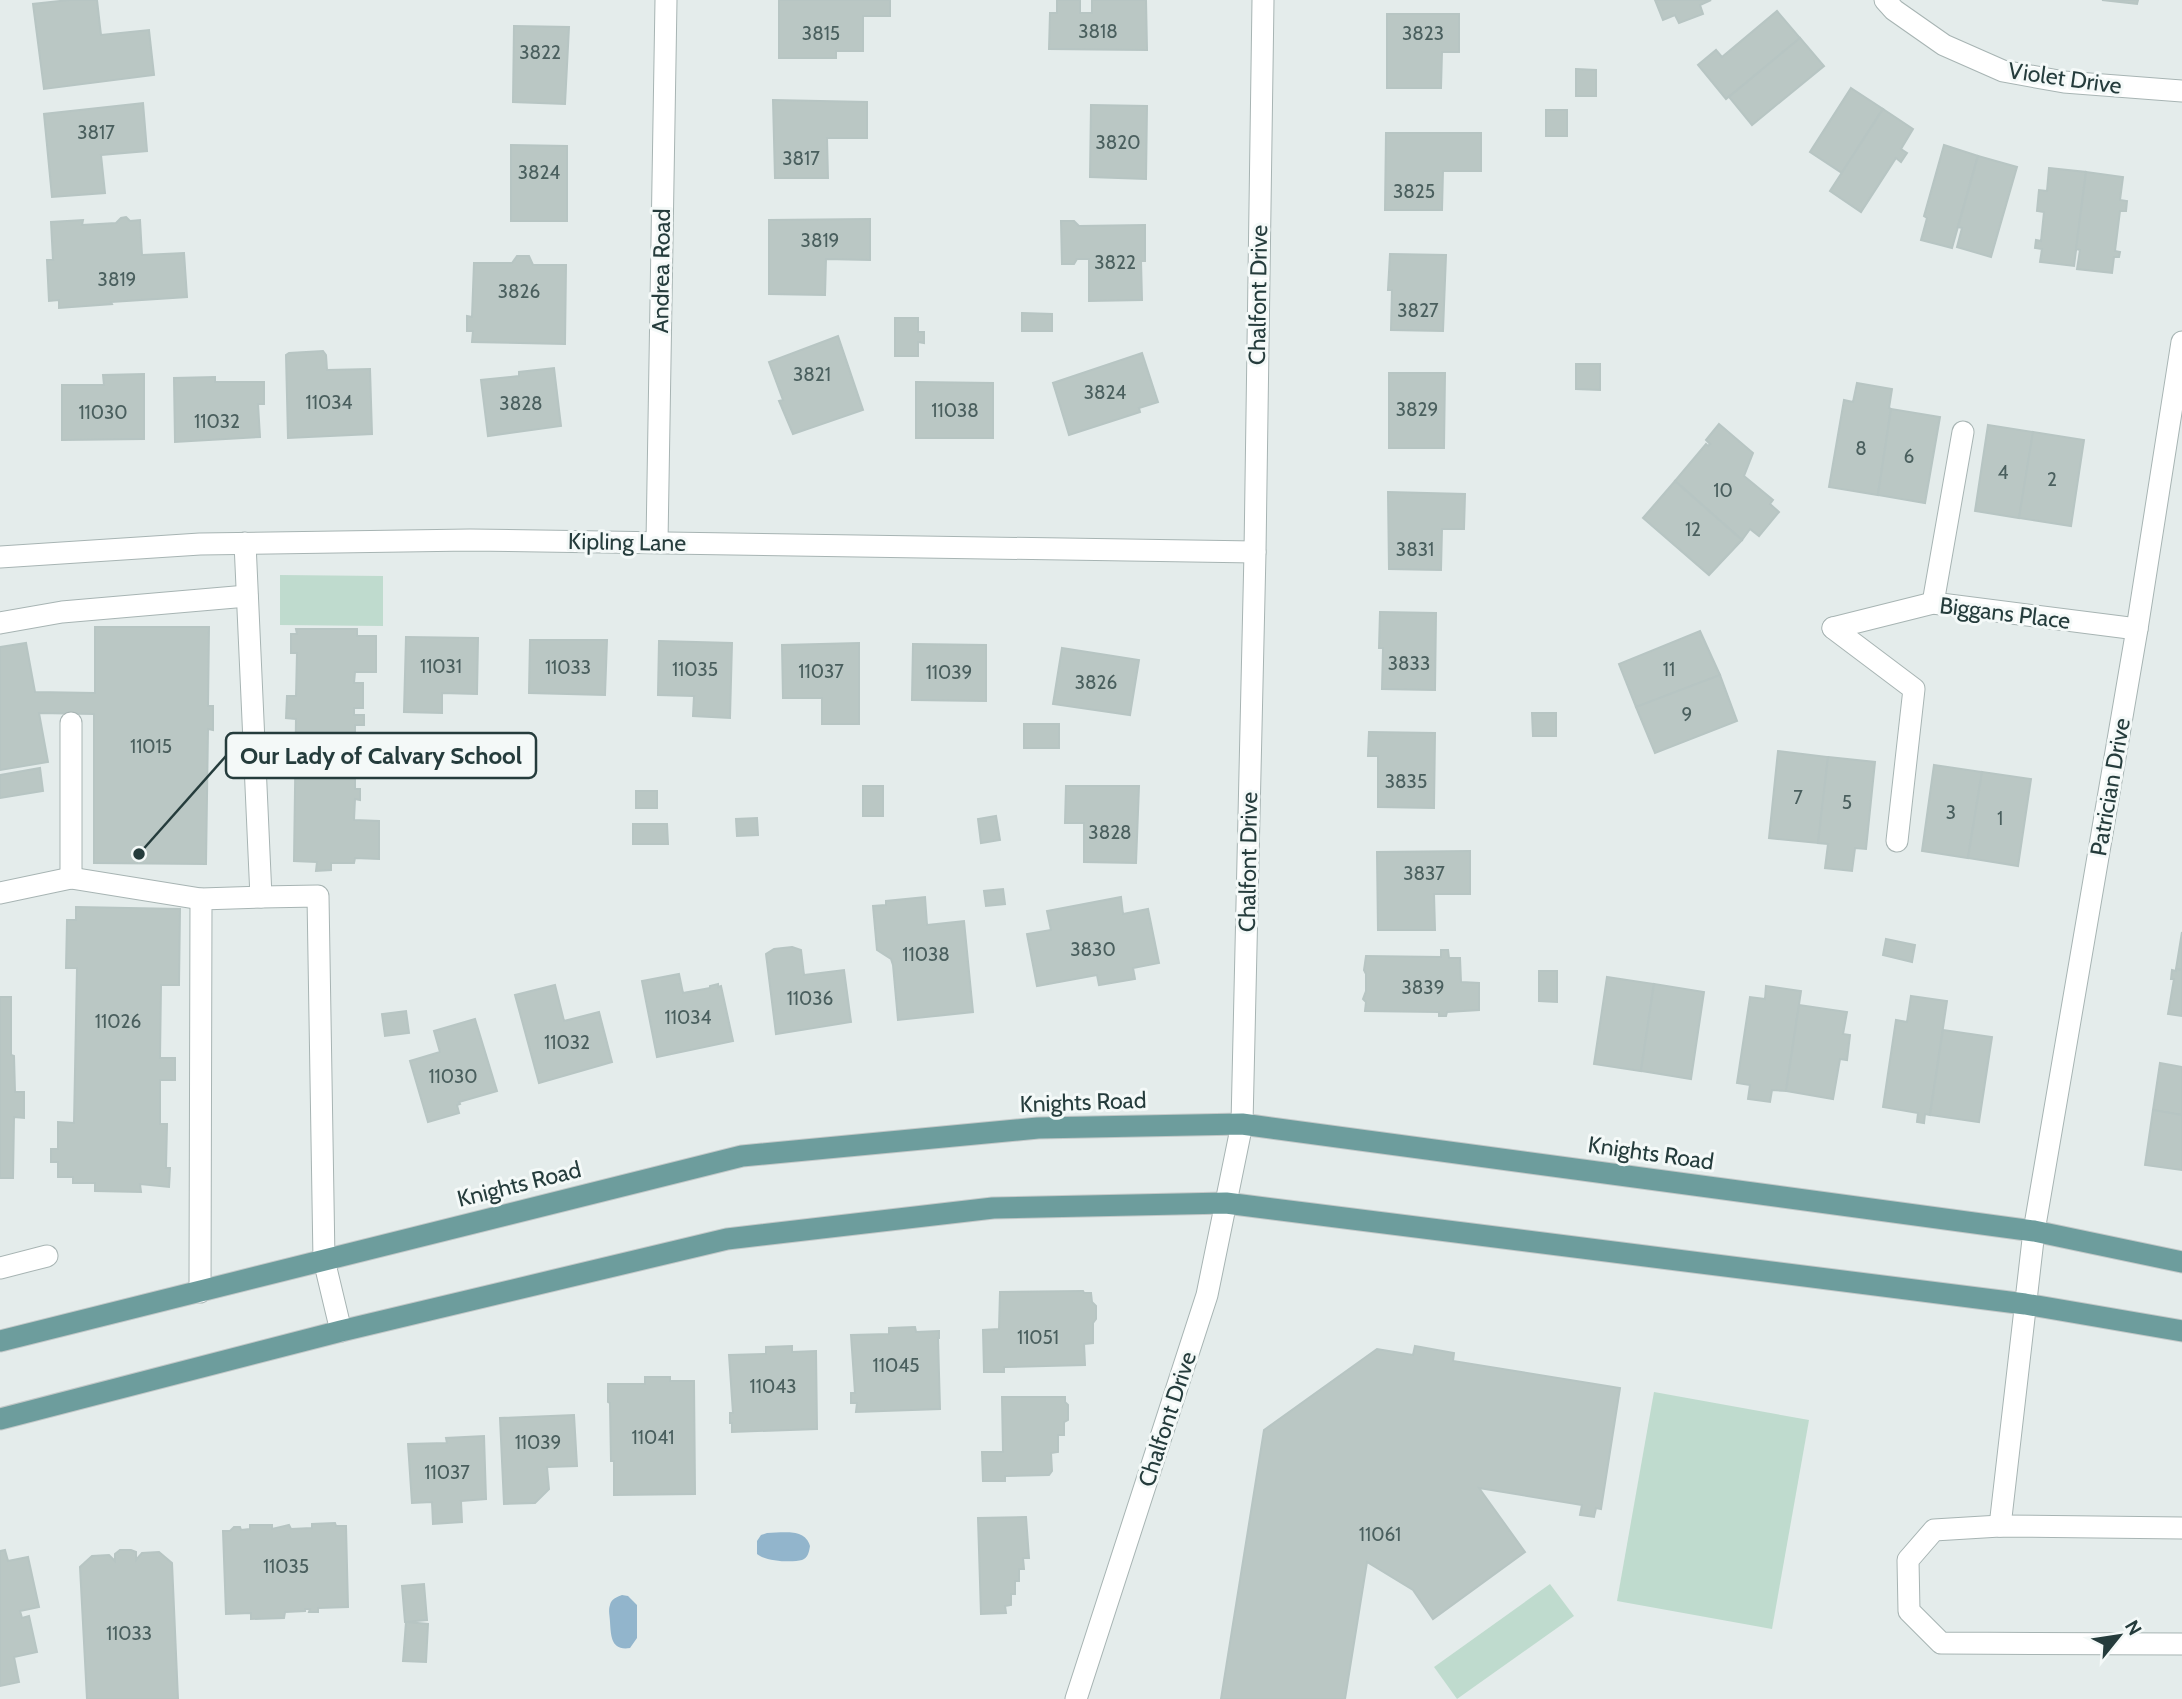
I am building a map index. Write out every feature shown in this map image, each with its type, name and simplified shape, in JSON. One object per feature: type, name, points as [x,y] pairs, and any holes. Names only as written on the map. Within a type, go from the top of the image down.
[{"type":"main road","name":"Knights Road","points":[[0,1341],[742,1156],[1038,1128],[1242,1124],[2034,1231],[2182,1262]]},
{"type":"main road","points":[[0,1419],[341,1331],[727,1239],[993,1208],[1226,1203],[2025,1304],[2182,1331]]},
{"type":"street","name":"Andrea Road","points":[[657,542],[666,0]]},
{"type":"street","name":"Chalfont Drive","points":[[1076,1699],[1207,1295],[1242,1124],[1255,552],[1263,0]]},
{"type":"street","name":"Violet Drive","points":[[1885,0],[1894,10],[1944,45],[2003,71],[2064,82],[2182,91]]},
{"type":"street","name":"Patrician Drive","points":[[2000,1526],[2034,1231],[2137,629],[2182,342]]},
{"type":"street","points":[[1933,603],[1963,432]]},
{"type":"street","name":"Kipling Lane","points":[[0,557],[200,544],[470,540],[1255,552]]},
{"type":"street","points":[[245,543],[261,897]]},
{"type":"street","points":[[0,623],[62,612],[247,596]]},
{"type":"street","name":"Biggans Place","points":[[1897,841],[1914,689],[1833,628],[1933,603],[2137,629]]},
{"type":"street","points":[[71,723],[71,878]]},
{"type":"street","points":[[0,893],[71,878],[201,899],[318,896],[324,1260],[341,1331]]},
{"type":"street","points":[[200,1292],[201,899]]},
{"type":"street","points":[[0,1268],[47,1256]]},
{"type":"street","points":[[2182,1528],[2000,1526],[1934,1530],[1908,1560],[1909,1611],[1941,1643],[2182,1644]]},
{"type":"green space","points":[[280,575],[383,576],[383,626],[280,625]]},
{"type":"green space","points":[[1654,1392],[1809,1420],[1772,1629],[1617,1601]]},
{"type":"green space","points":[[1550,1584],[1574,1616],[1457,1699],[1434,1667]]},
{"type":"water","points":[[793,1533],[803,1536],[810,1546],[809,1553],[802,1560],[791,1561],[772,1560],[761,1556],[757,1554],[757,1541],[761,1535]]},
{"type":"water","points":[[628,1596],[637,1605],[637,1638],[630,1648],[616,1645],[611,1632],[611,1603],[614,1598]]},
{"type":"building","points":[[97,0],[101,35],[149,30],[154,75],[44,89],[33,4]]},
{"type":"building","points":[[779,0],[890,0],[890,16],[863,16],[863,51],[836,51],[836,58],[779,58]]},
{"type":"building","points":[[1057,0],[1080,0],[1080,13],[1092,13],[1092,0],[1146,0],[1147,50],[1049,49],[1050,13],[1057,13]]},
{"type":"building","points":[[1655,0],[1711,0],[1700,5],[1703,14],[1679,23],[1675,15],[1663,20]]},
{"type":"building","points":[[2102,0],[2138,0],[2137,4]]},
{"type":"building","points":[[1777,11],[1800,38],[1726,99],[1698,65],[1716,50],[1722,57]]},
{"type":"building","points":[[1387,14],[1459,14],[1459,52],[1442,52],[1441,88],[1387,88]]},
{"type":"building","points":[[514,26],[569,27],[565,104],[513,102]]},
{"type":"building","points":[[1800,38],[1824,66],[1752,125],[1729,97]]},
{"type":"building","points":[[1576,69],[1596,70],[1596,96],[1576,96]]},
{"type":"building","points":[[1851,88],[1883,109],[1842,173],[1810,152]]},
{"type":"building","points":[[773,100],[867,102],[867,138],[827,138],[828,178],[775,178]]},
{"type":"building","points":[[143,103],[147,151],[101,155],[105,193],[52,197],[44,114]]},
{"type":"building","points":[[1091,105],[1147,106],[1146,179],[1090,177]]},
{"type":"building","points":[[1883,109],[1913,129],[1901,149],[1907,153],[1901,162],[1896,158],[1861,212],[1830,191]]},
{"type":"building","points":[[1546,110],[1567,110],[1567,136],[1546,136]]},
{"type":"building","points":[[1386,133],[1481,133],[1481,171],[1443,171],[1442,210],[1385,210]]},
{"type":"building","points":[[511,145],[567,146],[567,221],[511,221]]},
{"type":"building","points":[[1944,145],[1978,156],[1952,248],[1921,240],[1927,218],[1924,216]]},
{"type":"building","points":[[1978,156],[2017,167],[1991,257],[1957,247],[1962,228],[1958,227]]},
{"type":"building","points":[[2049,168],[2086,172],[2074,266],[2040,262],[2042,249],[2035,248],[2036,240],[2041,241],[2044,212],[2037,211],[2039,190],[2047,191]]},
{"type":"building","points":[[2086,172],[2123,177],[2120,200],[2127,201],[2126,211],[2120,211],[2115,251],[2120,252],[2119,257],[2114,257],[2112,273],[2077,269],[2080,250],[2076,249]]},
{"type":"building","points":[[126,217],[130,221],[140,220],[142,255],[184,253],[187,297],[59,308],[59,300],[49,301],[47,260],[53,260],[51,222],[83,220],[82,225],[116,223]]},
{"type":"building","points":[[870,219],[870,260],[826,259],[825,295],[769,294],[769,220]]},
{"type":"building","points":[[1061,221],[1074,221],[1079,226],[1145,225],[1145,261],[1141,261],[1142,300],[1089,301],[1089,259],[1077,259],[1074,264],[1062,264]]},
{"type":"building","points":[[1390,254],[1446,255],[1443,331],[1391,330],[1392,290],[1388,290]]},
{"type":"building","points":[[517,256],[529,256],[533,265],[566,265],[565,344],[472,342],[473,331],[467,331],[467,316],[472,317],[474,263],[512,263]]},
{"type":"building","points":[[1022,313],[1052,314],[1052,331],[1022,331]]},
{"type":"building","points":[[895,318],[918,318],[918,332],[924,332],[924,343],[918,342],[918,356],[895,356]]},
{"type":"building","points":[[838,336],[863,410],[793,434],[779,401],[783,400],[769,362]]},
{"type":"building","points":[[323,351],[326,355],[327,370],[370,369],[372,434],[288,438],[286,355]]},
{"type":"building","points":[[1142,353],[1158,402],[1139,408],[1140,412],[1069,435],[1053,383]]},
{"type":"building","points":[[1576,364],[1600,364],[1600,390],[1576,389]]},
{"type":"building","points":[[554,368],[561,426],[488,436],[481,380],[519,376],[519,372]]},
{"type":"building","points":[[1389,373],[1445,373],[1444,448],[1389,448]]},
{"type":"building","points":[[144,374],[144,439],[62,440],[62,385],[104,385],[103,375]]},
{"type":"building","points":[[215,377],[215,382],[264,382],[264,404],[258,404],[260,437],[175,442],[174,378]]},
{"type":"building","points":[[916,382],[993,383],[993,438],[916,438]]},
{"type":"building","points":[[1857,383],[1892,389],[1878,495],[1829,487],[1844,400],[1853,402]]},
{"type":"building","points":[[1891,409],[1940,417],[1925,503],[1878,495]]},
{"type":"building","points":[[1719,424],[1753,453],[1744,476],[1773,500],[1770,504],[1779,512],[1759,536],[1750,529],[1742,540],[1675,481],[1706,444],[1710,444],[1706,440]]},
{"type":"building","points":[[1988,425],[2033,432],[2019,518],[1975,511]]},
{"type":"building","points":[[2033,432],[2084,440],[2071,526],[2019,518]]},
{"type":"building","points":[[1675,481],[1742,540],[1709,575],[1643,518]]},
{"type":"building","points":[[1388,492],[1465,494],[1464,529],[1442,529],[1441,570],[1389,569]]},
{"type":"building","points":[[1380,612],[1436,613],[1435,690],[1382,689]]},
{"type":"building","points":[[95,627],[209,627],[208,706],[213,706],[213,730],[208,729],[206,864],[94,863],[94,714],[39,713],[48,762],[0,770],[0,647],[26,643],[35,692],[95,693]]},
{"type":"building","points":[[296,629],[357,629],[357,636],[376,636],[376,672],[355,672],[354,683],[363,683],[363,708],[354,708],[354,715],[364,715],[364,725],[355,725],[355,789],[360,789],[360,800],[355,799],[354,820],[379,821],[379,859],[355,858],[354,863],[331,863],[331,870],[316,871],[317,862],[294,861],[296,719],[286,718],[287,696],[296,696],[297,653],[291,653],[291,634],[297,634]]},
{"type":"building","points":[[1700,631],[1720,675],[1636,707],[1619,664]]},
{"type":"building","points":[[406,637],[478,638],[477,694],[442,693],[442,713],[404,712]]},
{"type":"building","points":[[530,640],[607,640],[605,695],[529,693]]},
{"type":"building","points":[[659,641],[732,643],[730,718],[693,716],[694,696],[658,695]]},
{"type":"building","points":[[859,643],[859,724],[822,724],[822,698],[783,698],[782,645]]},
{"type":"building","points":[[913,644],[986,645],[986,701],[912,700]]},
{"type":"building","points":[[1062,648],[1139,660],[1130,715],[1053,704]]},
{"type":"building","points":[[1720,675],[1737,721],[1655,753],[1636,707]]},
{"type":"building","points":[[1532,713],[1556,713],[1556,736],[1533,736]]},
{"type":"building","points":[[1024,724],[1059,724],[1059,748],[1024,748]]},
{"type":"building","points":[[1369,732],[1435,733],[1434,808],[1378,807],[1378,756],[1368,756]]},
{"type":"building","points":[[1778,751],[1828,757],[1818,843],[1769,838]]},
{"type":"building","points":[[1828,757],[1875,762],[1866,849],[1855,848],[1852,871],[1825,868],[1828,844],[1818,843]]},
{"type":"building","points":[[1934,765],[1982,772],[1968,858],[1922,851]]},
{"type":"building","points":[[40,768],[43,791],[0,798],[0,775]]},
{"type":"building","points":[[1982,772],[2031,779],[2018,866],[1968,858]]},
{"type":"building","points":[[863,786],[883,786],[883,816],[863,816]]},
{"type":"building","points":[[1066,786],[1139,786],[1136,863],[1084,862],[1084,823],[1065,823]]},
{"type":"building","points":[[636,791],[657,791],[657,808],[636,808]]},
{"type":"building","points":[[996,816],[1000,840],[981,843],[978,819]]},
{"type":"building","points":[[757,818],[758,835],[737,836],[736,819]]},
{"type":"building","points":[[633,824],[667,824],[668,844],[633,844]]},
{"type":"building","points":[[1470,851],[1470,894],[1434,894],[1435,930],[1378,930],[1377,852]]},
{"type":"building","points":[[1003,889],[1005,904],[986,906],[984,891]]},
{"type":"building","points":[[925,897],[927,925],[964,921],[973,1012],[898,1020],[893,965],[891,959],[877,950],[873,906],[886,905],[886,901]]},
{"type":"building","points":[[1121,897],[1123,914],[1148,909],[1159,963],[1133,968],[1135,979],[1099,985],[1097,975],[1037,986],[1027,934],[1051,930],[1047,911]]},
{"type":"building","points":[[76,907],[180,909],[179,985],[161,985],[160,1058],[175,1058],[175,1080],[160,1080],[160,1124],[167,1124],[166,1168],[170,1168],[169,1187],[140,1184],[141,1192],[95,1191],[95,1183],[73,1183],[73,1177],[58,1177],[58,1162],[51,1162],[51,1149],[58,1149],[58,1122],[74,1123],[77,968],[66,968],[67,920],[76,920]]},
{"type":"building","points":[[2182,932],[2182,970],[2176,969]]},
{"type":"building","points":[[1886,939],[1915,945],[1912,962],[1883,955]]},
{"type":"building","points":[[792,947],[801,950],[804,975],[844,970],[851,1022],[776,1034],[766,954],[774,949]]},
{"type":"building","points":[[1441,950],[1448,950],[1449,958],[1460,958],[1461,982],[1479,983],[1479,1010],[1447,1012],[1446,1016],[1439,1016],[1439,1012],[1365,1011],[1366,1002],[1363,999],[1366,991],[1366,956],[1441,957]]},
{"type":"building","points":[[2172,970],[2182,970],[2182,1016],[2168,1014],[2174,979],[2171,979]]},
{"type":"building","points":[[1539,971],[1557,971],[1557,1002],[1539,1001]]},
{"type":"building","points":[[679,974],[683,993],[718,984],[718,987],[721,986],[733,1041],[657,1057],[642,981]]},
{"type":"building","points":[[1607,977],[1654,984],[1641,1071],[1594,1064]]},
{"type":"building","points":[[1654,984],[1704,992],[1691,1079],[1641,1071]]},
{"type":"building","points":[[555,985],[564,1021],[599,1012],[612,1062],[539,1083],[515,995]]},
{"type":"building","points":[[1766,986],[1801,991],[1786,1091],[1772,1090],[1770,1102],[1748,1099],[1750,1085],[1737,1083],[1750,997],[1765,999]]},
{"type":"building","points":[[1911,996],[1947,1001],[1930,1115],[1925,1114],[1924,1123],[1917,1122],[1918,1113],[1883,1107],[1896,1020],[1907,1022]]},
{"type":"building","points":[[0,997],[11,997],[11,1055],[14,1056],[15,1092],[24,1092],[24,1118],[14,1117],[13,1178],[0,1178]]},
{"type":"building","points":[[1799,1005],[1847,1012],[1843,1034],[1850,1035],[1847,1060],[1840,1059],[1833,1099],[1786,1091]]},
{"type":"building","points":[[406,1011],[409,1033],[385,1036],[382,1014]]},
{"type":"building","points":[[475,1019],[497,1091],[459,1102],[459,1113],[428,1122],[410,1061],[440,1052],[434,1031]]},
{"type":"building","points":[[1943,1030],[1992,1037],[1979,1122],[1930,1115]]},
{"type":"building","points":[[2160,1063],[2182,1067],[2182,1115],[2153,1110]]},
{"type":"building","points":[[2153,1110],[2182,1115],[2182,1170],[2145,1165]]},
{"type":"building","points":[[1000,1292],[1091,1293],[1092,1302],[1096,1306],[1093,1343],[1084,1344],[1085,1365],[1004,1367],[1004,1372],[984,1372],[983,1330],[999,1329]]},
{"type":"building","points":[[915,1327],[916,1332],[939,1331],[940,1409],[856,1412],[857,1403],[851,1403],[851,1393],[855,1393],[851,1335],[889,1334],[889,1328]]},
{"type":"building","points":[[792,1346],[792,1352],[816,1351],[817,1429],[732,1432],[729,1355],[766,1354],[766,1347]]},
{"type":"building","points":[[1415,1346],[1454,1353],[1453,1361],[1620,1388],[1601,1509],[1596,1508],[1594,1517],[1580,1515],[1582,1505],[1479,1488],[1525,1552],[1433,1619],[1413,1590],[1367,1562],[1345,1699],[1221,1699],[1264,1430],[1377,1349],[1413,1355]]},
{"type":"building","points":[[645,1377],[694,1381],[695,1494],[614,1495],[608,1384],[645,1384]]},
{"type":"building","points":[[1002,1397],[1065,1397],[1068,1420],[1064,1422],[1064,1435],[1058,1435],[1058,1452],[1051,1453],[1052,1471],[1049,1475],[1005,1476],[1005,1481],[983,1481],[982,1452],[1003,1452]]},
{"type":"building","points":[[574,1415],[577,1466],[547,1467],[549,1489],[535,1503],[504,1504],[500,1418]]},
{"type":"building","points":[[484,1436],[486,1499],[461,1501],[462,1522],[433,1524],[432,1502],[412,1503],[408,1444],[447,1443],[446,1438]]},
{"type":"building","points":[[1026,1517],[1029,1558],[1023,1558],[1024,1569],[1019,1569],[1019,1581],[1015,1581],[1015,1594],[1011,1594],[1011,1605],[1005,1606],[1006,1613],[981,1614],[978,1518]]},
{"type":"building","points":[[335,1523],[336,1526],[346,1526],[348,1607],[318,1608],[318,1612],[305,1609],[285,1612],[284,1618],[251,1619],[251,1613],[226,1614],[223,1531],[230,1531],[234,1527],[240,1527],[241,1530],[250,1529],[250,1525],[272,1525],[272,1529],[289,1525],[291,1529],[312,1528],[312,1524]]},
{"type":"building","points":[[5,1550],[8,1561],[28,1557],[39,1607],[20,1611],[22,1618],[29,1616],[37,1652],[14,1657],[19,1682],[0,1686],[0,1551]]},
{"type":"building","points":[[120,1550],[136,1552],[136,1560],[142,1553],[159,1552],[172,1563],[178,1699],[87,1699],[80,1567],[92,1556],[109,1555],[115,1561],[115,1554]]},
{"type":"building","points":[[424,1584],[427,1620],[405,1622],[402,1586]]},
{"type":"building","points":[[406,1622],[428,1624],[426,1662],[403,1661]]},
{"type":"place","name":"Our Lady of Calvary School","points":[[139,854]]}]
